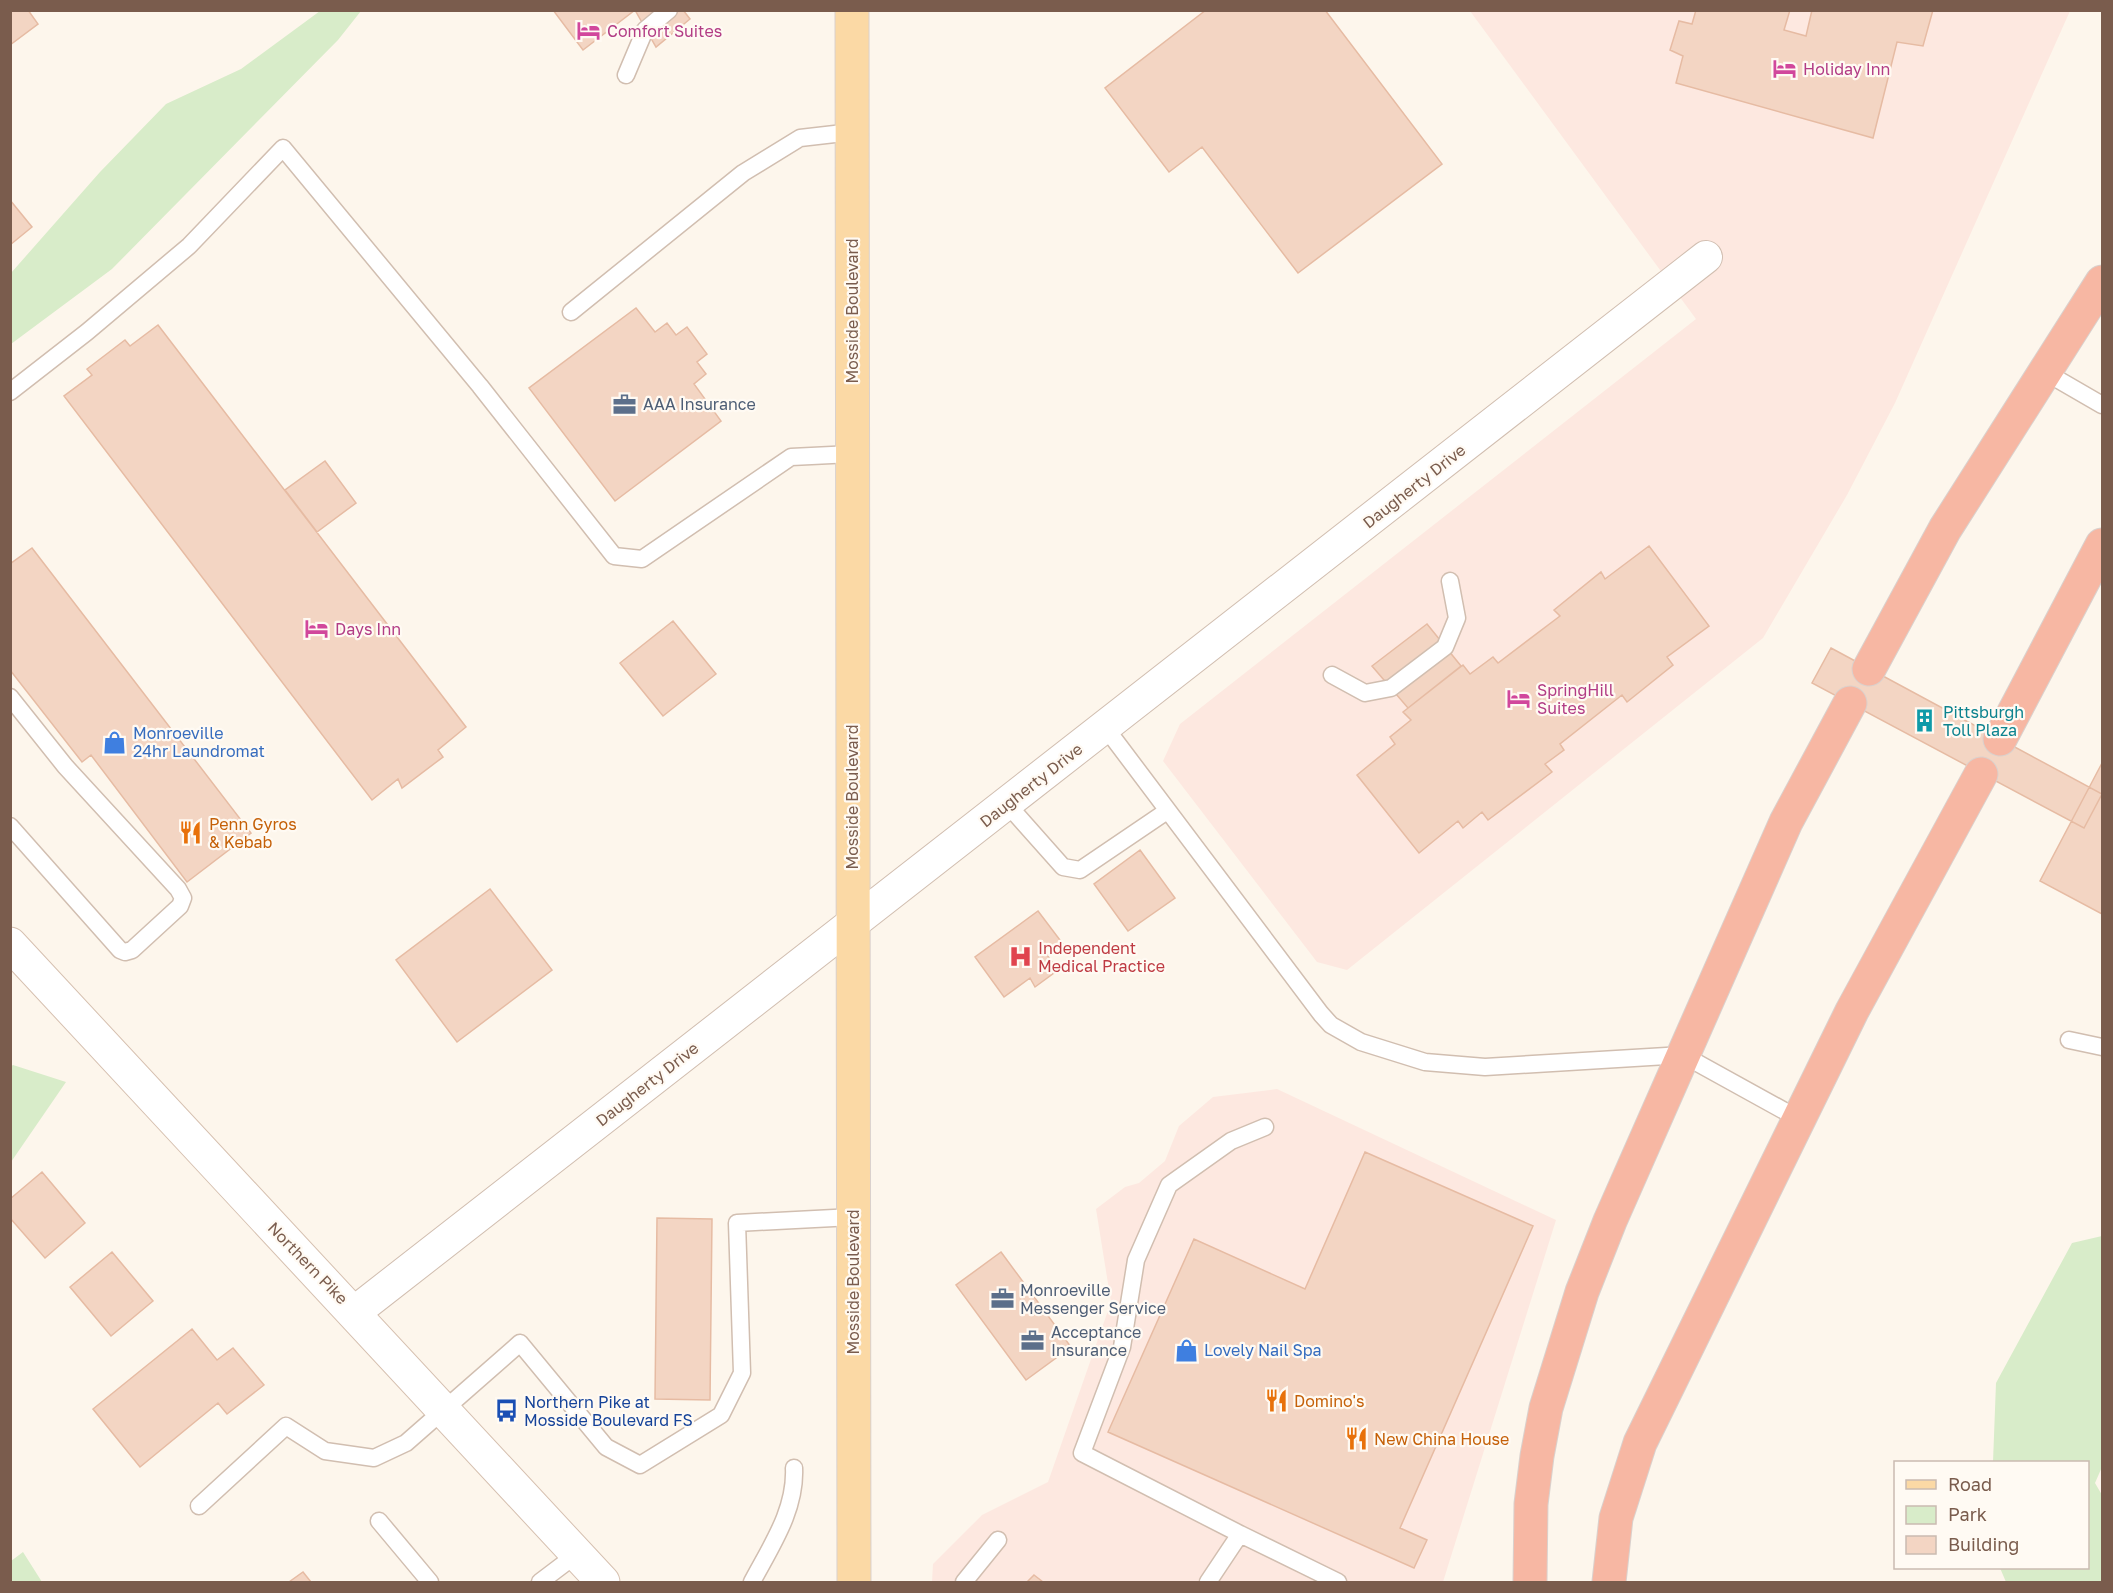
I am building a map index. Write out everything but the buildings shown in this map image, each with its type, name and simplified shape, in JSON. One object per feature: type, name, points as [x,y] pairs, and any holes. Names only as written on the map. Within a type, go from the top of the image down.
[{"type":"highway","points":[[1869,669],[1945,529],[2103,282]]},
{"type":"highway","points":[[2000,739],[2103,545]]},
{"type":"highway","points":[[1530,1582],[1531,1504],[1537,1456],[1560,1358],[1610,1221],[1683,1054],[1786,822],[1850,704]]},
{"type":"highway","points":[[1609,1582],[1616,1518],[1640,1443],[1852,1011],[1981,774]]},
{"type":"main road","name":"Mosside Boulevard","points":[[852,10],[854,1582]]},
{"type":"main road","name":"Northern Pike","points":[[10,944],[155,1103],[355,1312],[603,1582]]},
{"type":"street","name":"Daugherty Drive","points":[[355,1312],[1706,257]]},
{"type":"lane","points":[[626,75],[645,30],[669,10]]},
{"type":"lane","points":[[571,312],[743,172],[800,138],[852,132]]},
{"type":"lane","points":[[10,392],[87,332],[189,246],[284,148],[480,386],[614,556],[642,559],[791,457],[852,454]]},
{"type":"lane","points":[[2045,372],[2103,405]]},
{"type":"lane","points":[[1332,675],[1365,693],[1391,688],[1445,647],[1457,618],[1450,581]]},
{"type":"lane","points":[[10,697],[65,766],[178,889],[183,898],[180,906],[132,950],[125,952],[120,950],[10,826]]},
{"type":"lane","points":[[1105,728],[1331,1026],[1361,1042],[1425,1062],[1485,1067],[1683,1054],[1799,1119]]},
{"type":"lane","points":[[1006,804],[1063,867],[1080,870],[1167,811]]},
{"type":"lane","points":[[2069,1040],[2103,1047]]},
{"type":"lane","points":[[1265,1128],[1231,1141],[1169,1185],[1136,1260],[1122,1347],[1083,1453],[1338,1582]]},
{"type":"lane","points":[[198,1506],[286,1426],[325,1451],[374,1458],[406,1443],[520,1343],[606,1447],[640,1465],[721,1415],[742,1373],[737,1222],[853,1217]]},
{"type":"lane","points":[[752,1582],[788,1514],[795,1484],[794,1468]]},
{"type":"lane","points":[[379,1521],[430,1582]]},
{"type":"lane","points":[[1208,1582],[1240,1534]]},
{"type":"lane","points":[[964,1582],[998,1540]]},
{"type":"lane","points":[[540,1582],[577,1554]]},
{"type":"shaded area","points":[[1470,11],[2070,11],[1895,403],[1847,495],[1763,638],[1347,970],[1317,962],[1163,761],[1180,724],[1696,319]]},
{"type":"shaded area","points":[[1277,1089],[1556,1220],[1443,1582],[932,1582],[933,1564],[982,1515],[1048,1482],[1111,1302],[1096,1209],[1125,1187],[1139,1183],[1165,1161],[1179,1126],[1213,1097]]},
{"type":"green space","points":[[320,11],[361,11],[338,40],[112,269],[11,344],[11,273],[100,172],[166,104],[241,69]]},
{"type":"green space","points":[[13,1065],[66,1082],[11,1162],[10,1067]]},
{"type":"green space","points":[[2102,1236],[2102,1467],[2095,1483],[2102,1495],[2102,1582],[2006,1582],[2000,1569],[2089,1569],[2089,1461],[1993,1461],[1996,1383],[2072,1243]]},
{"type":"green space","points":[[23,1552],[42,1582],[11,1582],[11,1561]]},
{"type":"place","name":"Comfort Suites","points":[[589,31]]},
{"type":"place","name":"Holiday Inn","points":[[1785,69]]},
{"type":"place","name":"AAA Insurance","points":[[625,404]]},
{"type":"place","name":"Days Inn","points":[[317,629]]},
{"type":"place","name":"SpringHill Suites","points":[[1519,699]]},
{"type":"place","name":"Pittsburgh Toll Plaza","points":[[1925,721]]},
{"type":"place","name":"Monroeville 24hr Laundromat","points":[[115,742]]},
{"type":"place","name":"Penn Gyros & Kebab","points":[[191,833]]},
{"type":"place","name":"Independent Medical Practice","points":[[1020,957]]},
{"type":"place","name":"Monroeville Messenger Service","points":[[1002,1299]]},
{"type":"place","name":"Acceptance Insurance","points":[[1033,1341]]},
{"type":"place","name":"Lovely Nail Spa","points":[[1186,1350]]},
{"type":"place","name":"Domino's","points":[[1276,1401]]},
{"type":"place","name":"Northern Pike at Mosside Boulevard FS","points":[[506,1411]]},
{"type":"place","name":"New China House","points":[[1356,1439]]}]
